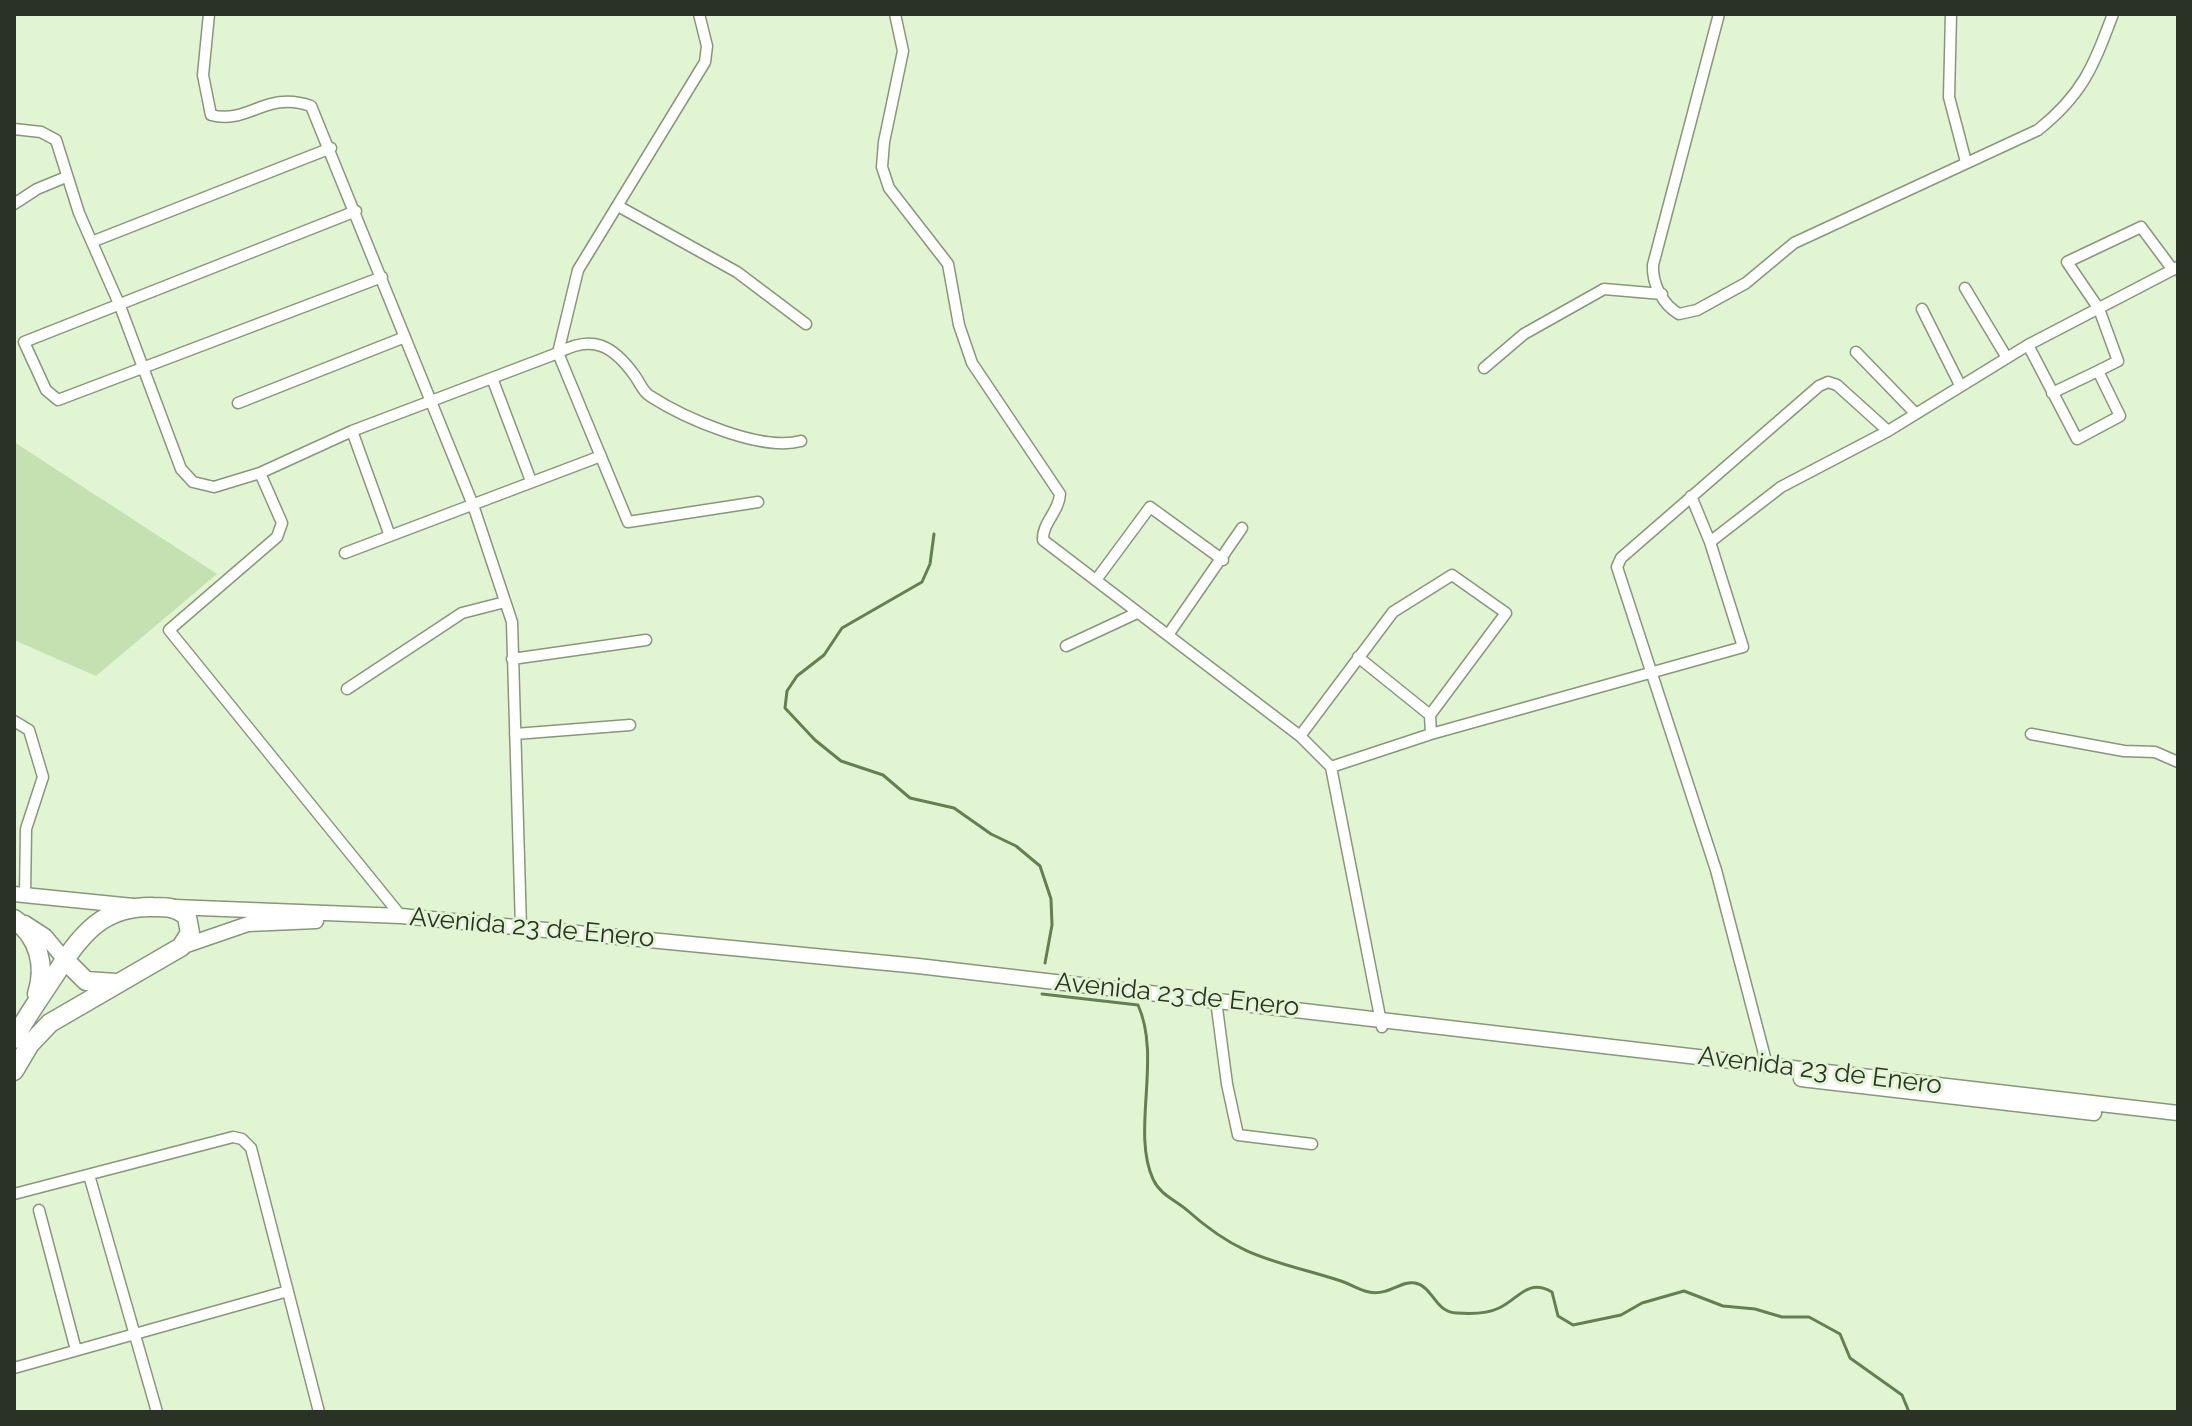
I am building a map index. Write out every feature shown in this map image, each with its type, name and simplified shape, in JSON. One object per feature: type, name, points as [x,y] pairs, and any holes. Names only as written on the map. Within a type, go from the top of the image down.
[{"type":"highway","points":[[14,1039],[35,1000],[73,945],[95,922],[109,914],[141,907],[173,907],[187,917],[190,933],[181,947],[50,1023],[30,1044],[14,1071]]},
{"type":"highway","points":[[14,919],[34,941],[41,960],[41,981],[35,1000]]},
{"type":"highway","points":[[65,960],[86,981],[116,983]]},
{"type":"main road","points":[[19,895],[141,907]]},
{"type":"main road","name":"Avenida 23 de Enero","points":[[173,907],[401,916],[934,967],[1382,1022],[2178,1113]]},
{"type":"main road","points":[[14,919],[45,936],[65,960]]},
{"type":"main road","name":"Avenida 23 de Enero","points":[[181,947],[248,924],[360,923],[759,958],[1217,1008],[1382,1022],[1934,1097],[2178,1122]]},
{"type":"street","points":[[209,14],[203,75],[211,115],[226,119],[271,102],[292,99],[311,106],[331,148],[473,505],[512,622],[521,927]]},
{"type":"street","points":[[699,14],[707,46],[705,62],[578,270],[558,353],[628,522],[758,502]]},
{"type":"street","points":[[895,14],[903,51],[884,142],[882,167],[889,188],[948,264],[959,325],[972,363],[1060,494],[1059,504],[1042,531],[1043,540],[1300,736],[1331,767],[1382,1022]]},
{"type":"street","points":[[1719,14],[1653,265],[1653,277],[1667,307],[1679,314],[1697,310],[1746,283],[1794,243],[2038,130],[2067,107],[2084,84],[2113,14]]},
{"type":"street","points":[[1951,14],[1949,97],[1966,162]]},
{"type":"street","points":[[14,129],[41,132],[56,140],[66,177],[120,306],[181,469],[193,482],[214,487],[260,473],[352,431],[558,353],[576,343],[592,341],[616,355],[647,395],[676,411],[727,429],[748,441],[787,445],[801,441]]},
{"type":"street","points":[[94,241],[331,148]]},
{"type":"street","points":[[14,204],[37,189],[66,177]]},
{"type":"street","points":[[618,206],[737,272],[806,324]]},
{"type":"street","points":[[356,211],[24,342],[46,390],[58,400],[382,277]]},
{"type":"street","points":[[1710,542],[1781,487],[1888,431],[2028,345],[2099,309],[2176,269],[2141,227],[2067,262],[2099,309],[2118,361],[2052,393]]},
{"type":"street","points":[[1965,288],[2007,358]]},
{"type":"street","points":[[1484,368],[1524,334],[1604,289],[1662,294]]},
{"type":"street","points":[[1922,309],[1960,385]]},
{"type":"street","points":[[238,403],[405,337]]},
{"type":"street","points":[[2028,345],[2077,439],[2120,416],[2098,371]]},
{"type":"street","points":[[1856,352],[1916,414]]},
{"type":"street","points":[[492,378],[531,481]]},
{"type":"street","points":[[1767,1065],[1716,870],[1617,567],[1621,558],[1819,386],[1828,382],[1837,385],[1888,431]]},
{"type":"street","points":[[352,431],[390,536]]},
{"type":"street","points":[[345,553],[601,456]]},
{"type":"street","points":[[260,473],[282,523],[277,537],[169,630],[401,916]]},
{"type":"street","points":[[1331,767],[1431,734],[1743,647],[1710,542],[1691,496]]},
{"type":"street","points":[[1096,580],[1150,507],[1223,560]]},
{"type":"street","points":[[1168,635],[1223,560],[1242,528]]},
{"type":"street","points":[[1300,736],[1393,612],[1452,575],[1506,613],[1430,715],[1431,734]]},
{"type":"street","points":[[347,689],[462,613],[505,602]]},
{"type":"street","points":[[1066,646],[1137,613]]},
{"type":"street","points":[[512,659],[646,640]]},
{"type":"street","points":[[1358,657],[1430,715]]},
{"type":"street","points":[[14,721],[29,730],[43,777],[26,829],[19,895]]},
{"type":"street","points":[[515,734],[630,725]]},
{"type":"street","points":[[2031,734],[2124,751],[2155,752],[2178,762]]},
{"type":"street","points":[[1217,1008],[1227,1084],[1238,1135],[1312,1144]]},
{"type":"street","points":[[14,1194],[233,1137],[242,1139],[251,1148],[319,1412]]},
{"type":"street","points":[[89,1175],[157,1412]]},
{"type":"street","points":[[39,1210],[76,1350]]},
{"type":"street","points":[[14,1368],[288,1291]]},
{"type":"green space","points":[[14,442],[217,574],[96,676],[14,640]]},
{"type":"waterway","points":[[934,534],[930,564],[922,582],[842,628],[824,655],[797,676],[787,691],[785,708],[815,740],[841,761],[883,775],[910,798],[954,808],[991,834],[1016,846],[1040,866],[1051,899],[1052,925],[1045,963]]},
{"type":"waterway","points":[[1042,994],[1138,1005],[1145,1026],[1147,1048],[1145,1139],[1153,1179],[1164,1194],[1243,1249],[1369,1292],[1383,1292],[1415,1283],[1426,1289],[1443,1308],[1457,1313],[1494,1310],[1536,1287],[1552,1292],[1558,1316],[1573,1325],[1621,1315],[1642,1303],[1684,1291],[1723,1306],[1755,1309],[1782,1317],[1809,1317],[1840,1334],[1850,1358],[1902,1395],[1909,1412]]}]
